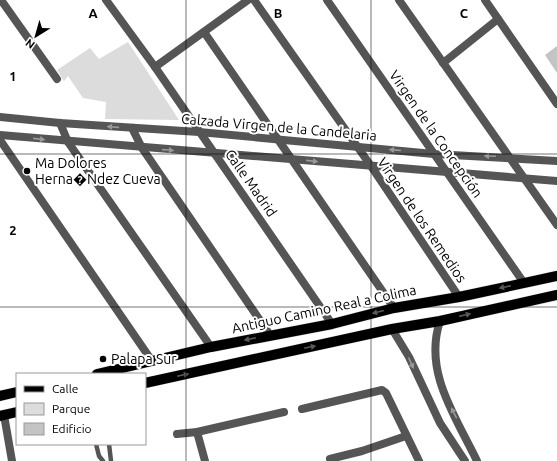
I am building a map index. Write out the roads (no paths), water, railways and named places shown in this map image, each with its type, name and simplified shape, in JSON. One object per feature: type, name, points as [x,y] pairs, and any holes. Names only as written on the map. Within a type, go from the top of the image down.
[{"type":"main road","name":"Antiguo Camino Real a Colima","points":[[101,373],[211,347],[332,324],[394,308],[459,297],[557,276]]},
{"type":"main road","points":[[146,383],[392,328],[440,321],[557,295]]},
{"type":"main road","points":[[0,396],[16,392]]},
{"type":"main road","points":[[2,415],[16,412]]},
{"type":"street","points":[[1,0],[57,80]]},
{"type":"street","name":"Calle Madrid","points":[[106,0],[155,67],[332,324]]},
{"type":"street","points":[[155,67],[248,0]]},
{"type":"street","name":"Virgen de los Remedios","points":[[254,0],[371,166],[459,297]]},
{"type":"street","name":"Virgen de la Concepción","points":[[327,0],[445,172],[524,283]]},
{"type":"street","points":[[399,0],[557,225]]},
{"type":"street","points":[[485,0],[557,104]]},
{"type":"street","points":[[443,63],[498,19]]},
{"type":"street","points":[[204,32],[394,308]]},
{"type":"street","name":"Calzada Virgen de la Candelaria","points":[[0,117],[60,124],[200,132],[434,154],[508,157],[557,161]]},
{"type":"street","points":[[60,124],[68,142],[211,347]]},
{"type":"street","points":[[132,128],[142,148],[270,335]]},
{"type":"street","points":[[0,136],[142,148],[291,158],[557,181]]},
{"type":"street","points":[[0,140],[152,361]]},
{"type":"street","points":[[440,321],[436,342],[439,381],[477,461]]},
{"type":"street","points":[[392,328],[409,357],[430,405],[465,461]]},
{"type":"street","points":[[302,409],[382,390],[386,393],[419,461]]},
{"type":"street","points":[[177,434],[197,432],[284,412]]},
{"type":"street","points":[[2,415],[12,461]]},
{"type":"street","points":[[448,435],[461,427]]},
{"type":"street","points":[[197,432],[205,461]]},
{"type":"street","points":[[330,459],[362,451],[406,436]]},
{"type":"lane","points":[[96,445],[99,456],[103,461]]},
{"type":"lane","points":[[109,445],[112,461]]},
{"type":"place","name":"Ma Dolores Herna�Ndez Cueva","points":[[27,171]]},
{"type":"place","name":"Palapa Sur","points":[[103,359]]}]
